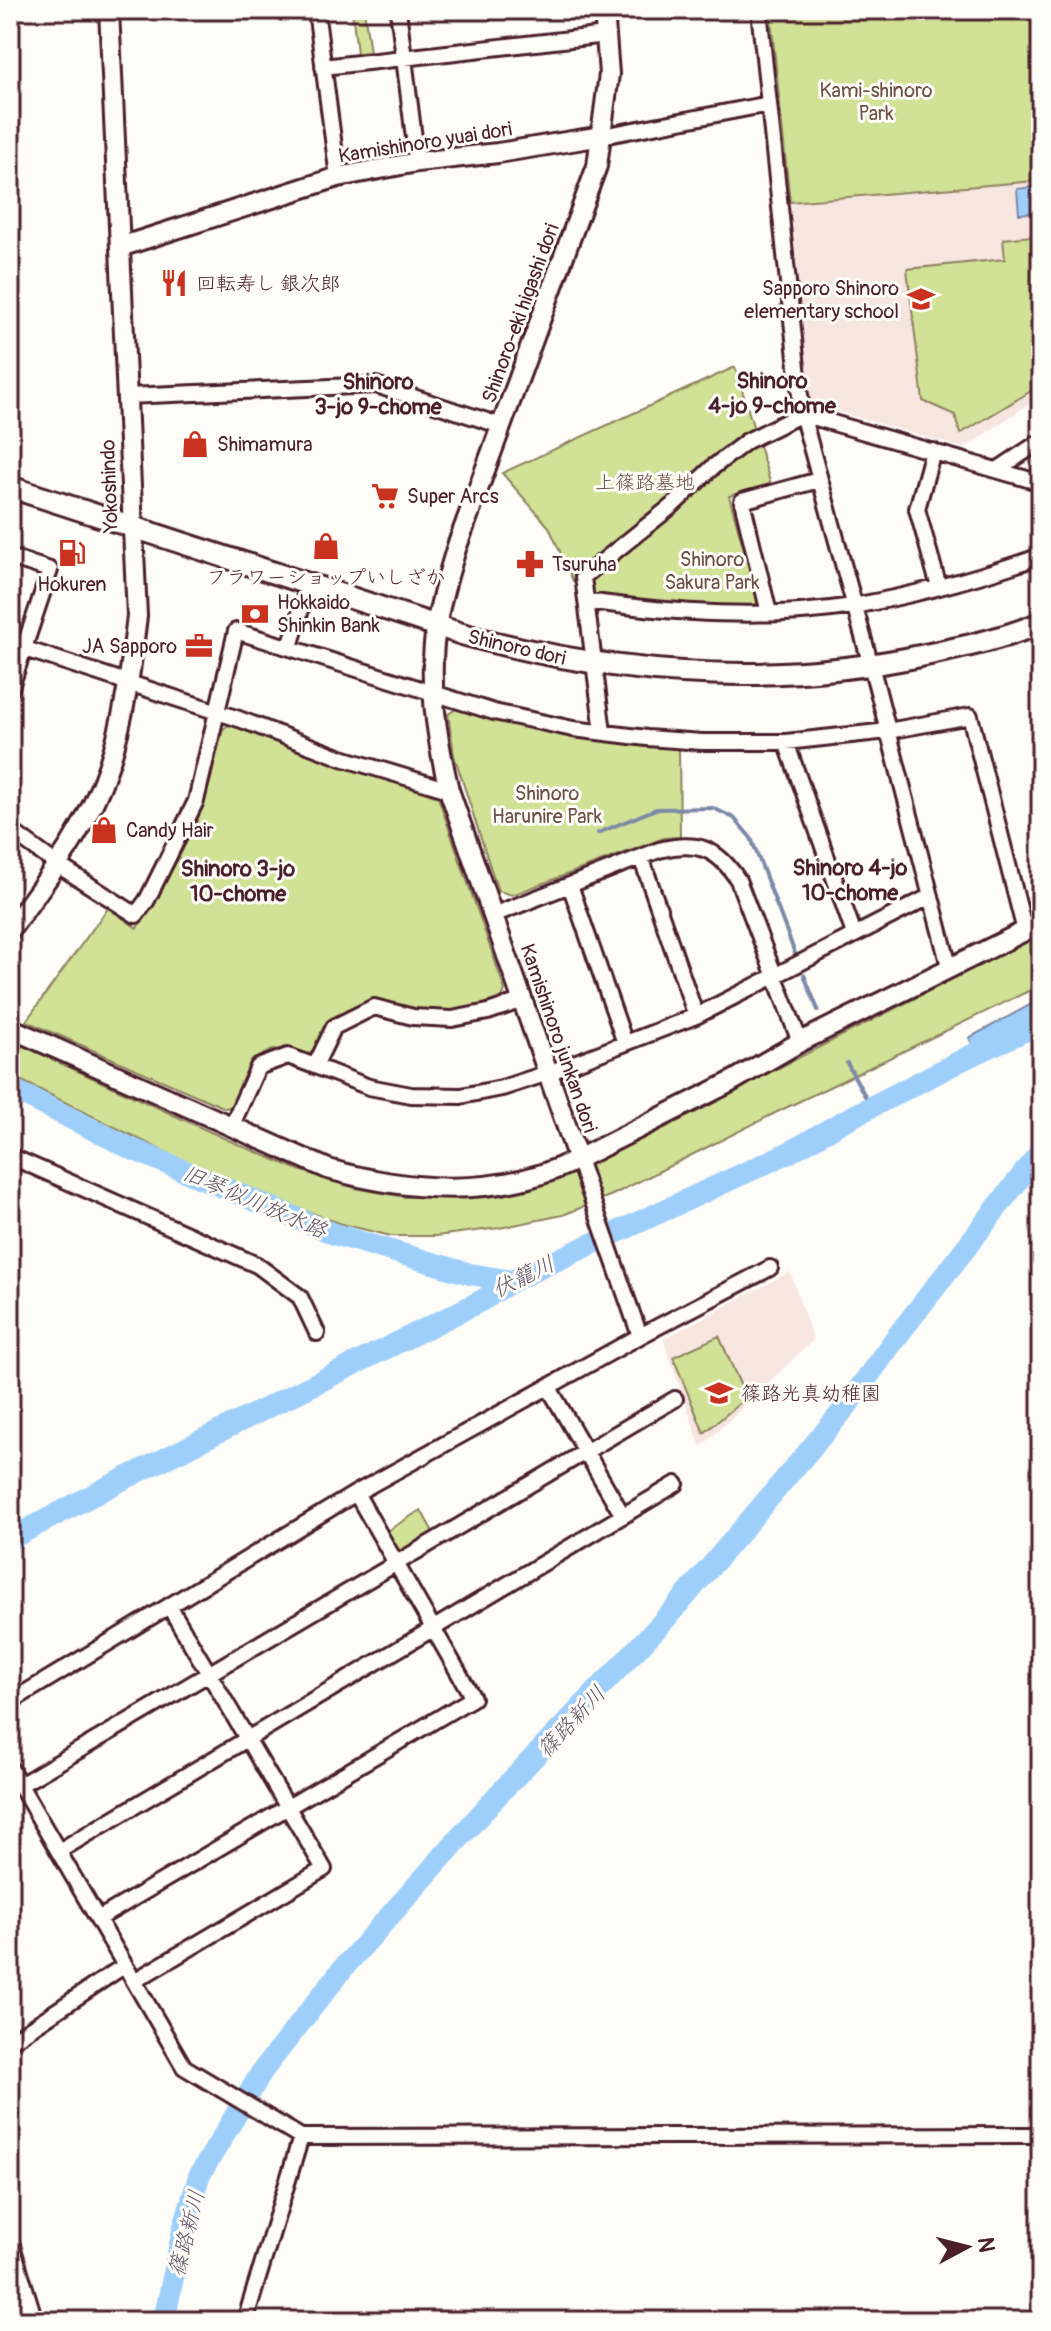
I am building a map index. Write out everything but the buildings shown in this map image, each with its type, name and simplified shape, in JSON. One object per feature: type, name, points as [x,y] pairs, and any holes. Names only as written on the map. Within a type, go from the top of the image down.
[{"type":"main road","name":"Shinoro dori","points":[[10,487],[514,649],[593,664],[734,676],[791,674],[870,666],[962,647],[1017,633],[1041,623]]},
{"type":"street","name":"Yokoshindo","points":[[10,930],[58,865],[108,770],[129,685],[137,616],[109,10]]},
{"type":"street","points":[[316,10],[338,177]]},
{"type":"street","points":[[398,10],[417,162]]},
{"type":"street","name":"Shinoro-eki higashi dori","points":[[436,625],[456,549],[597,166],[609,74],[604,10]]},
{"type":"street","points":[[759,10],[802,414],[950,970]]},
{"type":"street","points":[[323,67],[606,35]]},
{"type":"street","points":[[602,136],[769,104]]},
{"type":"street","name":"Kamishinoro yuai dori","points":[[120,247],[338,177],[417,162],[602,136]]},
{"type":"street","points":[[127,396],[376,385],[502,426]]},
{"type":"street","points":[[603,732],[583,577],[747,441],[802,414],[1041,483]]},
{"type":"street","points":[[997,470],[1041,441]]},
{"type":"street","points":[[933,451],[917,509],[939,587]]},
{"type":"street","points":[[769,613],[742,501],[819,480]]},
{"type":"street","points":[[586,601],[678,611],[769,613],[854,606],[971,580],[1041,556]]},
{"type":"street","points":[[10,557],[50,570],[17,647],[10,690]]},
{"type":"street","points":[[290,647],[309,582]]},
{"type":"street","name":"Kamishinoro junkan dori","points":[[10,1028],[328,1169],[369,1181],[418,1189],[474,1188],[520,1179],[578,1159],[449,790],[440,751],[433,691],[436,625]]},
{"type":"street","points":[[10,830],[136,915],[147,900],[196,801],[236,631],[494,712],[573,729],[702,742],[786,742],[888,731],[970,716],[1033,927],[800,1042],[729,1083],[578,1159],[640,1336]]},
{"type":"street","points":[[17,647],[218,713],[342,758],[449,790]]},
{"type":"street","points":[[786,742],[854,934]]},
{"type":"street","points":[[493,915],[641,857],[678,845],[694,845],[726,861],[738,880],[800,1042]]},
{"type":"street","points":[[641,857],[696,1016]]},
{"type":"street","points":[[570,885],[625,1043]]},
{"type":"street","points":[[232,1125],[258,1067],[288,1056],[369,1087],[411,1095],[461,1096],[502,1088],[548,1073],[696,1016],[931,896]]},
{"type":"street","points":[[315,1066],[334,1027],[374,1007],[413,1017],[452,1019],[488,1012],[523,1000]]},
{"type":"street","points":[[10,1156],[257,1265],[300,1297],[317,1333]]},
{"type":"street","points":[[10,1702],[356,1493],[770,1268]]},
{"type":"street","points":[[548,1386],[623,1516]]},
{"type":"street","points":[[20,1785],[675,1399]]},
{"type":"street","points":[[59,1851],[676,1484]]},
{"type":"street","points":[[98,1919],[473,1698],[356,1493]]},
{"type":"street","points":[[134,1981],[324,1869],[169,1606]]},
{"type":"street","points":[[10,1768],[184,2067],[301,2137],[1041,2135]]},
{"type":"street","points":[[10,2042],[125,1965]]},
{"type":"street","points":[[245,2321],[301,2137]]},
{"type":"street","points":[[10,2246],[33,2321]]},
{"type":"shaded area","name":"Sapporo Shinoro elementary school","points":[[1041,180],[1041,396],[964,448],[811,404],[790,202]]},
{"type":"shaded area","name":"篠路光真幼稚園","points":[[790,1272],[813,1340],[701,1447],[663,1339]]},
{"type":"green space","points":[[352,10],[364,10],[370,52],[357,53]]},
{"type":"green space","name":"Kami-shinoro Park","points":[[770,10],[1041,10],[1041,117],[1030,119],[1035,181],[790,202]]},
{"type":"green space","points":[[1041,235],[1041,385],[960,434],[955,415],[923,401],[907,269],[1005,259],[1003,239]]},
{"type":"green space","name":"上篠路墓地","points":[[735,367],[771,485],[729,496],[758,600],[755,606],[693,605],[597,596],[592,593],[591,579],[573,581],[549,527],[502,473]]},
{"type":"green space","name":"Shinoro Harunire Park","points":[[456,709],[574,737],[679,749],[680,837],[664,838],[512,895],[498,891],[454,755],[448,714]]},
{"type":"green space","points":[[230,724],[438,797],[505,990],[501,1000],[457,1010],[429,1011],[374,1000],[347,1010],[324,1027],[311,1055],[279,1049],[258,1058],[231,1107],[225,1108],[26,1021],[108,908],[137,928],[192,831],[206,796],[223,729]]},
{"type":"green space","points":[[1041,934],[1041,985],[612,1195],[563,1215],[499,1228],[436,1236],[391,1236],[342,1224],[270,1198],[173,1156],[10,1075],[10,1064],[21,1045],[299,1170],[355,1188],[405,1197],[477,1197],[556,1179],[614,1152]]},
{"type":"green space","points":[[719,1336],[746,1398],[704,1433],[673,1357]]},
{"type":"green space","points":[[421,1510],[433,1532],[398,1553],[387,1531]]},
{"type":"water","points":[[1041,186],[1041,212],[1019,214],[1017,189]]},
{"type":"water","points":[[1041,999],[1041,1026],[980,1059],[969,1038]]},
{"type":"waterway","points":[[598,833],[656,809],[713,808],[734,818],[751,838],[796,956]]},
{"type":"waterway","points":[[804,975],[818,1010]]},
{"type":"waterway","name":"伏籠川","points":[[10,1539],[481,1301],[512,1281],[790,1152],[966,1058],[1041,1023]]},
{"type":"waterway","points":[[847,1063],[871,1107]]},
{"type":"waterway","name":"旧琴似川放水路","points":[[10,1088],[130,1148],[337,1235],[470,1274],[512,1281]]},
{"type":"waterway","name":"篠路新川","points":[[164,2321],[183,2230],[199,2176],[263,2070],[344,1967],[496,1797],[673,1611],[846,1407],[1041,1151]]},
{"type":"place","name":"回転寿し 銀次郎","points":[[174,283]]},
{"type":"place","name":"Sapporo Shinoro elementary school","points":[[921,299]]},
{"type":"place","name":"Shimamura","points":[[195,444]]},
{"type":"place","name":"Super Arcs","points":[[385,496]]},
{"type":"place","name":"フラワーショップいしざか","points":[[326,546]]},
{"type":"place","name":"Hokuren","points":[[72,553]]},
{"type":"place","name":"Tsuruha","points":[[530,564]]},
{"type":"place","name":"Hokkaido Shinkin Bank","points":[[255,614]]},
{"type":"place","name":"JA Sapporo","points":[[199,646]]},
{"type":"place","name":"Candy Hair","points":[[104,830]]},
{"type":"place","name":"篠路光真幼稚園","points":[[719,1393]]},
{"type":"district","name":"Shinoro 4-jo 9-chome","points":[[772,392]]},
{"type":"district","name":"Shinoro 3-jo 9-chome","points":[[378,394]]},
{"type":"district","name":"Shinoro 3-jo 10-chome","points":[[238,880]]},
{"type":"district","name":"Shinoro 4-jo 10-chome","points":[[850,880]]},
{"type":"park label","name":"Shinoro Sakura Park","points":[[712,570]]}]
